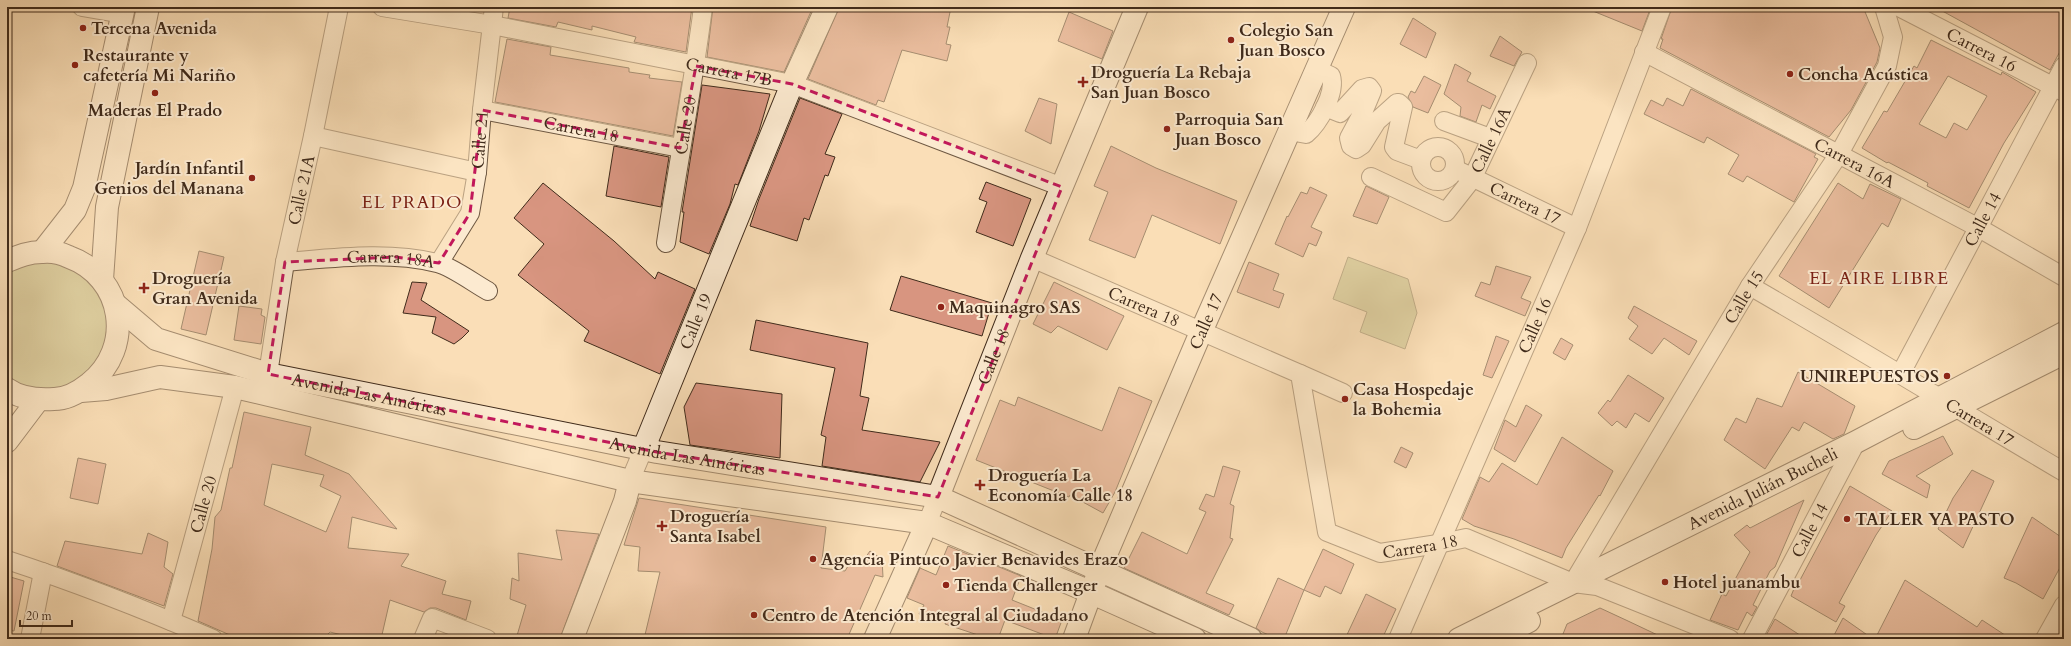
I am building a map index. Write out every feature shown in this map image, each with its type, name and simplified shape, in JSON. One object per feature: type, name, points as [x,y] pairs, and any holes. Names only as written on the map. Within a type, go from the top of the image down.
[{"type":"main road","points":[[102,280],[107,207],[148,7]]},
{"type":"main road","name":"Calle 19","points":[[643,450],[792,84],[826,7]]},
{"type":"main road","name":"Calle 18","points":[[938,497],[1032,258],[1137,7]]},
{"type":"main road","name":"Calle 17","points":[[1074,639],[1098,571],[1289,130],[1344,7]]},
{"type":"main road","points":[[43,251],[75,210],[84,188],[124,10]]},
{"type":"main road","points":[[7,261],[24,254],[43,251],[60,253],[76,259],[91,268],[102,280],[116,305],[118,330],[113,355],[100,376],[81,391],[60,399],[38,400],[13,394],[7,390]]},
{"type":"main road","name":"Avenida Las Américas","points":[[116,305],[156,339],[268,374],[643,450],[938,497],[1098,571],[1251,639]]},
{"type":"main road","name":"Avenida Julián Bucheli","points":[[1948,403],[2064,333]]},
{"type":"main road","name":"Avenida Julián Bucheli","points":[[1459,639],[1573,583],[1852,451],[1948,403],[2064,353]]},
{"type":"main road","name":"Avenida Las Américas","points":[[81,391],[106,389],[160,377],[235,387],[630,481],[928,523],[1090,592],[1195,639]]},
{"type":"main road","points":[[7,441],[38,400]]},
{"type":"main road","name":"Avenida Julián Bucheli","points":[[1494,639],[1852,451]]},
{"type":"main road","name":"Calle 19","points":[[572,639],[625,501],[630,481]]},
{"type":"main road","name":"Calle 18","points":[[875,639],[928,523]]},
{"type":"street","points":[[82,7],[124,10]]},
{"type":"street","name":"Calle 21A","points":[[268,374],[285,262],[313,136],[339,7]]},
{"type":"street","name":"Carrera 17B","points":[[382,7],[492,25],[792,84],[1062,187]]},
{"type":"street","name":"Calle 21","points":[[439,263],[470,213],[477,172],[482,110],[494,7]]},
{"type":"street","name":"Calle 20","points":[[666,243],[680,148],[696,66],[703,7]]},
{"type":"street","name":"Calle 16","points":[[1398,639],[1438,544],[1577,228],[1662,7]]},
{"type":"street","name":"Calle 15","points":[[1573,583],[1750,286],[1839,154],[1887,66],[1893,37],[1884,7]]},
{"type":"street","name":"Carrera 16","points":[[1899,7],[2059,89]]},
{"type":"street","name":"Carrera 16A","points":[[1644,52],[1979,228],[2064,277]]},
{"type":"street","name":"Calle 16A","points":[[1371,177],[1446,212],[1472,179],[1490,138],[1527,63]]},
{"type":"street","name":"Calle 14","points":[[1901,373],[1979,228],[2059,89],[2064,66]]},
{"type":"street","points":[[1289,130],[1306,134],[1314,127],[1325,107],[1332,81],[1331,76],[1316,69]]},
{"type":"street","points":[[1325,107],[1340,113],[1362,89],[1369,88],[1372,91],[1349,138],[1351,146],[1356,149],[1362,145],[1377,121],[1397,103],[1400,103],[1403,107],[1402,118],[1394,147],[1397,151],[1421,160]]},
{"type":"street","name":"Carrera 18","points":[[482,110],[680,148]]},
{"type":"street","points":[[1444,121],[1490,138]]},
{"type":"street","points":[[313,136],[477,172]]},
{"type":"street","points":[[1435,147],[1442,148],[1452,155],[1454,169],[1446,179],[1440,181],[1432,180],[1423,172],[1421,160],[1428,150],[1435,147]]},
{"type":"street","name":"Carrera 17","points":[[1454,169],[1472,179],[1577,228]]},
{"type":"street","name":"Carrera 18A","points":[[285,262],[347,257],[396,257],[439,263],[488,291]]},
{"type":"street","name":"Carrera 18","points":[[1032,258],[1343,393]]},
{"type":"street","name":"Carrera 17","points":[[1750,286],[1901,373],[1948,403],[2064,472]]},
{"type":"street","name":"Carrera 18","points":[[1300,374],[1327,532],[1380,553],[1466,538],[1573,583],[1597,586],[1730,639]]},
{"type":"street","name":"Calle 20","points":[[171,621],[235,387]]},
{"type":"street","name":"Calle 19","points":[[630,481],[643,450]]},
{"type":"street","name":"Calle 14","points":[[1752,639],[1852,451]]},
{"type":"street","name":"Calle 18","points":[[928,523],[938,497]]},
{"type":"street","points":[[7,560],[43,572],[214,639]]},
{"type":"street","points":[[30,639],[43,572]]},
{"type":"street","points":[[2045,639],[2064,605]]},
{"type":"street","points":[[424,639],[432,618],[487,639]]},
{"type":"highlighted area","points":[[696,66],[792,84],[1062,187],[938,497],[657,452],[268,374],[285,262],[396,257],[439,263],[470,213],[482,110],[680,148]]},
{"type":"shaded area","points":[[43,253],[100,281],[113,345],[63,396],[7,387],[7,264]]},
{"type":"shaded area","points":[[1348,257],[1408,279],[1417,313],[1405,349],[1360,332],[1367,312],[1333,299]]},
{"type":"building","points":[[510,7],[614,7],[628,10],[628,7],[692,7],[686,52],[634,42],[636,37],[592,26],[592,30],[558,22],[556,27],[508,18]]},
{"type":"building","points":[[713,7],[813,7],[784,72],[707,57]]},
{"type":"building","points":[[839,7],[951,7],[947,27],[950,27],[946,44],[951,45],[947,61],[902,50],[884,102],[878,100],[876,105],[808,79]]},
{"type":"building","points":[[1583,7],[1651,7],[1642,31]]},
{"type":"building","name":"Concha Acústica","points":[[1672,7],[1863,7],[1880,48],[1877,62],[1851,110],[1829,137],[1660,48],[1663,39],[1661,39]]},
{"type":"building","points":[[1935,7],[2064,7],[2064,44],[2050,70]]},
{"type":"building","points":[[1069,12],[1113,31],[1102,59],[1058,41]]},
{"type":"building","points":[[1413,18],[1436,33],[1426,58],[1400,44]]},
{"type":"building","points":[[1500,36],[1522,52],[1514,66],[1490,56]]},
{"type":"building","points":[[507,39],[551,47],[550,55],[629,68],[629,72],[650,75],[649,78],[682,82],[673,136],[495,102]]},
{"type":"building","points":[[1931,40],[2001,75],[2002,72],[2036,92],[2004,143],[1969,208],[1927,186],[1928,183],[1888,162],[1887,163],[1862,148],[1884,111],[1887,112],[1914,66],[1917,68]],"holes":[[[1948,76],[1987,96],[1967,130],[1954,123],[1946,138],[1919,124]]]},
{"type":"building","points":[[1455,64],[1471,73],[1467,81],[1496,96],[1490,109],[1482,105],[1476,122],[1460,116],[1461,107],[1444,94]]},
{"type":"building","points":[[1424,76],[1441,85],[1428,113],[1413,107],[1408,97],[1411,91],[1415,93]]},
{"type":"building","points":[[702,85],[770,94],[759,131],[738,185],[735,184],[730,204],[709,254],[680,242],[684,212],[682,212]]},
{"type":"building","points":[[1691,89],[1816,154],[1814,157],[1818,159],[1794,202],[1747,176],[1743,182],[1728,174],[1739,155],[1707,137],[1704,143],[1644,114],[1651,100],[1663,106],[1667,98],[1683,106]]},
{"type":"building","points":[[800,98],[842,114],[825,154],[835,157],[828,176],[825,175],[809,220],[804,218],[797,241],[750,226],[759,199]]},
{"type":"building","points":[[1039,98],[1057,104],[1051,144],[1025,131]]},
{"type":"building","points":[[614,146],[669,157],[661,207],[606,196]]},
{"type":"building","points":[[1111,146],[1156,168],[1237,201],[1220,244],[1152,215],[1135,258],[1089,240],[1108,192],[1094,186]]},
{"type":"building","points":[[986,182],[1031,199],[1013,246],[976,232],[987,202],[979,199]]},
{"type":"building","points":[[543,183],[614,241],[655,279],[658,272],[695,289],[660,374],[584,341],[589,331],[518,275],[544,244],[514,218]]},
{"type":"building","points":[[1838,183],[1863,199],[1870,184],[1901,199],[1888,227],[1882,223],[1829,308],[1779,276]]},
{"type":"building","points":[[1366,186],[1389,197],[1377,224],[1353,216]]},
{"type":"building","points":[[1310,187],[1327,195],[1311,227],[1322,232],[1316,246],[1309,243],[1303,257],[1275,244],[1287,216],[1288,217],[1301,192],[1307,194]]},
{"type":"building","points":[[199,251],[224,257],[206,335],[181,329]]},
{"type":"building","points":[[1249,262],[1279,274],[1273,290],[1284,294],[1279,308],[1237,292]]},
{"type":"building","points":[[1496,266],[1531,277],[1521,298],[1531,302],[1525,316],[1475,296],[1481,282],[1490,285]]},
{"type":"building","name":"Maquinagro SAS","points":[[901,276],[992,303],[982,336],[890,310]]},
{"type":"building","points":[[412,282],[427,283],[421,300],[469,331],[454,344],[432,333],[436,317],[403,313]]},
{"type":"building","points":[[1054,282],[1124,316],[1107,350],[1058,326],[1051,333],[1033,324]]},
{"type":"building","points":[[239,306],[262,309],[261,315],[265,317],[261,344],[234,340]]},
{"type":"building","points":[[1634,306],[1697,341],[1689,355],[1664,338],[1652,354],[1629,339],[1638,326],[1628,318]]},
{"type":"building","points":[[756,320],[868,343],[860,396],[869,398],[862,430],[940,442],[920,482],[822,466],[826,437],[821,435],[835,368],[750,350]]},
{"type":"building","points":[[1496,336],[1509,341],[1492,378],[1483,375]]},
{"type":"building","points":[[1561,338],[1573,345],[1565,360],[1553,353]]},
{"type":"building","points":[[1798,372],[1855,406],[1844,434],[1833,439],[1804,422],[1799,431],[1792,427],[1765,469],[1724,440],[1736,418],[1746,423],[1757,398],[1782,407]]},
{"type":"building","points":[[1628,375],[1664,398],[1649,422],[1635,413],[1626,428],[1617,421],[1612,426],[1598,413],[1608,400],[1610,402]]},
{"type":"building","points":[[696,383],[782,394],[780,458],[690,445],[684,407]]},
{"type":"building","points":[[1119,387],[1152,401],[1115,492],[1103,513],[1070,495],[1069,497],[976,460],[1000,400],[1015,406],[1018,397],[1102,431]]},
{"type":"building","points":[[1526,405],[1542,415],[1515,462],[1494,449],[1505,420],[1516,427]]},
{"type":"building","points":[[244,412],[311,427],[305,455],[349,474],[397,529],[352,517],[348,548],[409,554],[401,566],[446,581],[442,594],[471,601],[466,620],[436,608],[430,608],[424,612],[390,600],[381,639],[358,639],[330,632],[323,639],[239,639],[198,621],[212,549],[215,517],[221,510],[230,468],[232,468]],"holes":[[[272,464],[324,475],[320,486],[341,496],[326,532],[264,505]]]},
{"type":"building","points":[[1943,436],[1953,454],[1916,476],[1930,485],[1927,498],[1882,474],[1889,461]]},
{"type":"building","points":[[1562,437],[1613,471],[1600,496],[1599,495],[1566,548],[1562,558],[1514,539],[1474,526],[1462,519],[1480,477],[1489,482],[1502,463],[1537,485]]},
{"type":"building","points":[[1401,447],[1413,453],[1406,468],[1394,462]]},
{"type":"building","points":[[78,458],[106,464],[98,504],[70,498]]},
{"type":"building","points":[[1223,466],[1240,471],[1230,504],[1234,506],[1230,538],[1233,539],[1206,593],[1234,605],[1229,615],[1124,568],[1142,532],[1187,554],[1206,512],[1199,509],[1206,494],[1214,497]]},
{"type":"building","points":[[1972,470],[1994,481],[1963,548],[1938,529],[1953,498]]},
{"type":"building","points":[[1850,486],[1892,511],[1876,535],[1839,603],[1845,606],[1836,622],[1791,596],[1798,579],[1800,580]]},
{"type":"building","points":[[639,498],[826,527],[821,568],[845,571],[853,558],[863,561],[870,551],[882,559],[883,577],[875,575],[847,639],[644,639],[660,572],[638,571],[640,547],[624,545]]},
{"type":"building","points":[[1804,500],[1775,567],[1770,571],[1753,605],[1757,607],[1752,616],[1747,612],[1738,630],[1710,620],[1722,594],[1726,596],[1750,552],[1734,535],[1747,525],[1750,528]]},
{"type":"building","points":[[2032,517],[2064,539],[2064,560],[2043,599],[2016,583],[2004,578]]},
{"type":"building","points":[[556,530],[599,534],[560,639],[516,639],[526,605],[510,599],[512,578],[519,581],[518,553],[562,560]]},
{"type":"building","points":[[148,533],[168,542],[164,567],[173,574],[164,606],[57,566],[65,541],[142,554]]},
{"type":"building","points":[[948,546],[1021,576],[1012,600],[1062,620],[1055,639],[1005,620],[998,639],[990,639],[945,624],[946,621],[919,614],[924,605],[907,598],[920,568],[936,575]]},
{"type":"building","points":[[1323,549],[1354,564],[1341,594],[1325,586],[1320,597],[1304,590]]},
{"type":"building","points":[[7,576],[24,581],[14,631],[7,630]]},
{"type":"building","points":[[1278,578],[1304,590],[1284,639],[1277,639],[1256,628]]},
{"type":"building","points":[[1905,580],[1977,627],[1982,620],[2011,639],[1875,639]]},
{"type":"building","points":[[1366,594],[1396,609],[1382,639],[1345,639]]},
{"type":"building","points":[[1600,608],[1666,639],[1561,639],[1567,624]]},
{"type":"building","points":[[1843,618],[1873,639],[1832,639]]},
{"type":"building","points":[[1775,619],[1806,639],[1764,639]]},
{"type":"place","name":"Tercena Avenida","points":[[83,28]]},
{"type":"place","name":"Colegio San Juan Bosco","points":[[1231,40]]},
{"type":"place","name":"Restaurante y cafetería Mi Nariño","points":[[75,65]]},
{"type":"place","name":"Concha Acústica","points":[[1790,74]]},
{"type":"place","name":"Droguería La Rebaja San Juan Bosco","points":[[1083,82]]},
{"type":"place","name":"Maderas El Prado","points":[[155,93]]},
{"type":"place","name":"Parroquia San Juan Bosco","points":[[1167,129]]},
{"type":"place","name":"Jardín Infantil Genios del Manana","points":[[252,178]]},
{"type":"place","name":"Droguería Gran Avenida","points":[[144,288]]},
{"type":"place","name":"Maquinagro SAS","points":[[941,307]]},
{"type":"place","name":"UNIREPUESTOS","points":[[1947,376]]},
{"type":"place","name":"Casa Hospedaje la Bohemia","points":[[1345,399]]},
{"type":"place","name":"Droguería La Economía Calle 18","points":[[980,485]]},
{"type":"place","name":"TALLER YA PASTO","points":[[1847,519]]},
{"type":"place","name":"Droguería Santa Isabel","points":[[662,526]]},
{"type":"place","name":"Agencia Pintuco Javier Benavides Erazo","points":[[813,559]]},
{"type":"place","name":"Hotel juanambu","points":[[1665,582]]},
{"type":"place","name":"Tienda Challenger","points":[[946,585]]},
{"type":"place","name":"Centro de Atención Integral al Ciudadano","points":[[754,615]]},
{"type":"district","name":"EL PRADO","points":[[412,202]]},
{"type":"district","name":"EL AIRE LIBRE","points":[[1879,278]]}]
